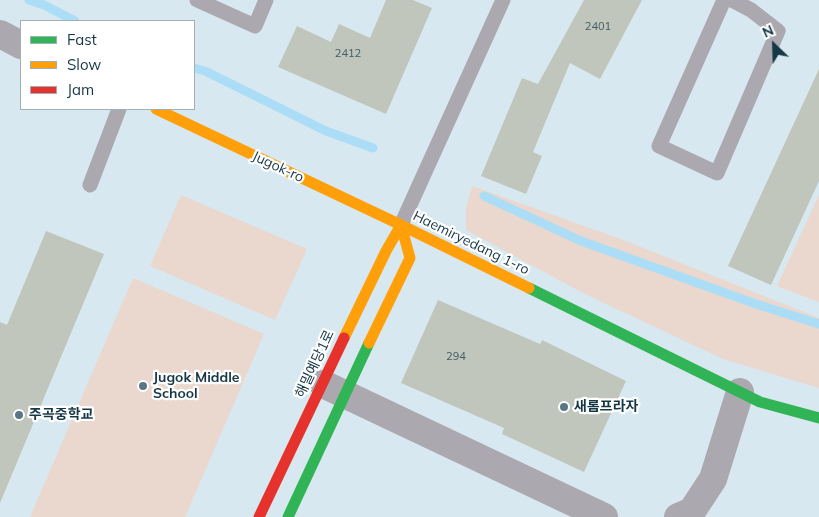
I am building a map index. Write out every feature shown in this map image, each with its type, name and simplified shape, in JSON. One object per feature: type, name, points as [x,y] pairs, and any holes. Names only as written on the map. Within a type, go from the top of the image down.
[{"type":"street","points":[[0,34],[20,44]]},
{"type":"street","name":"Jugok-ro","points":[[158,110],[400,225]]},
{"type":"street","name":"Haemiryedang 1-ro","points":[[288,517],[333,389],[410,258],[400,225]]},
{"type":"street","name":"Haemiryedang 1-ro","points":[[400,225],[760,402],[819,418]]},
{"type":"street","name":"해밀예당1로","points":[[259,517],[333,389],[386,251],[400,225]]},
{"type":"street","points":[[333,389],[604,517]]},
{"type":"street","points":[[678,517],[692,510],[713,479],[740,392]]},
{"type":"lane","points":[[197,0],[255,26],[266,0]]},
{"type":"lane","points":[[400,225],[503,0]]},
{"type":"lane","points":[[724,0],[658,146],[717,173],[778,31],[751,10],[732,0]]},
{"type":"lane","points":[[90,185],[119,110]]},
{"type":"shaded area","points":[[472,186],[626,241],[819,318],[819,388],[723,359],[585,294],[466,230],[466,209]]},
{"type":"shaded area","points":[[181,195],[307,249],[275,320],[150,266]]},
{"type":"shaded area","points":[[819,195],[819,302],[777,286]]},
{"type":"shaded area","points":[[133,278],[264,334],[185,517],[30,517]]},
{"type":"building","points":[[386,0],[413,0],[432,8],[386,114],[278,67],[297,26],[331,42],[339,24],[370,38]]},
{"type":"building","points":[[584,0],[642,0],[600,79],[570,63],[533,152],[542,156],[526,194],[481,176],[522,78],[538,84]]},
{"type":"building","points":[[819,69],[819,181],[771,285],[728,266]]},
{"type":"building","name":"주곡중학교","points":[[46,231],[104,254],[0,503],[0,322],[7,325]]},
{"type":"building","points":[[438,300],[540,344],[542,340],[626,381],[584,472],[502,434],[504,428],[401,383]]},
{"type":"waterway","points":[[29,0],[44,5],[73,20]]},
{"type":"waterway","points":[[195,68],[205,71],[326,131],[373,148]]},
{"type":"waterway","points":[[484,196],[581,241],[756,304],[819,324]]},
{"type":"traffic: fast","points":[[529,288],[760,402],[819,418]]},
{"type":"traffic: fast","points":[[288,517],[369,343]]},
{"type":"traffic: slow","points":[[158,110],[529,288]]},
{"type":"traffic: slow","points":[[344,338],[386,251],[401,225]]},
{"type":"traffic: slow","points":[[369,343],[410,258],[401,225]]},
{"type":"traffic: jam","points":[[259,517],[344,338]]},
{"type":"place","name":"Jugok Middle School","points":[[143,386]]},
{"type":"place","name":"새롬프라자","points":[[564,407]]},
{"type":"place","name":"주곡중학교","points":[[19,415]]}]
